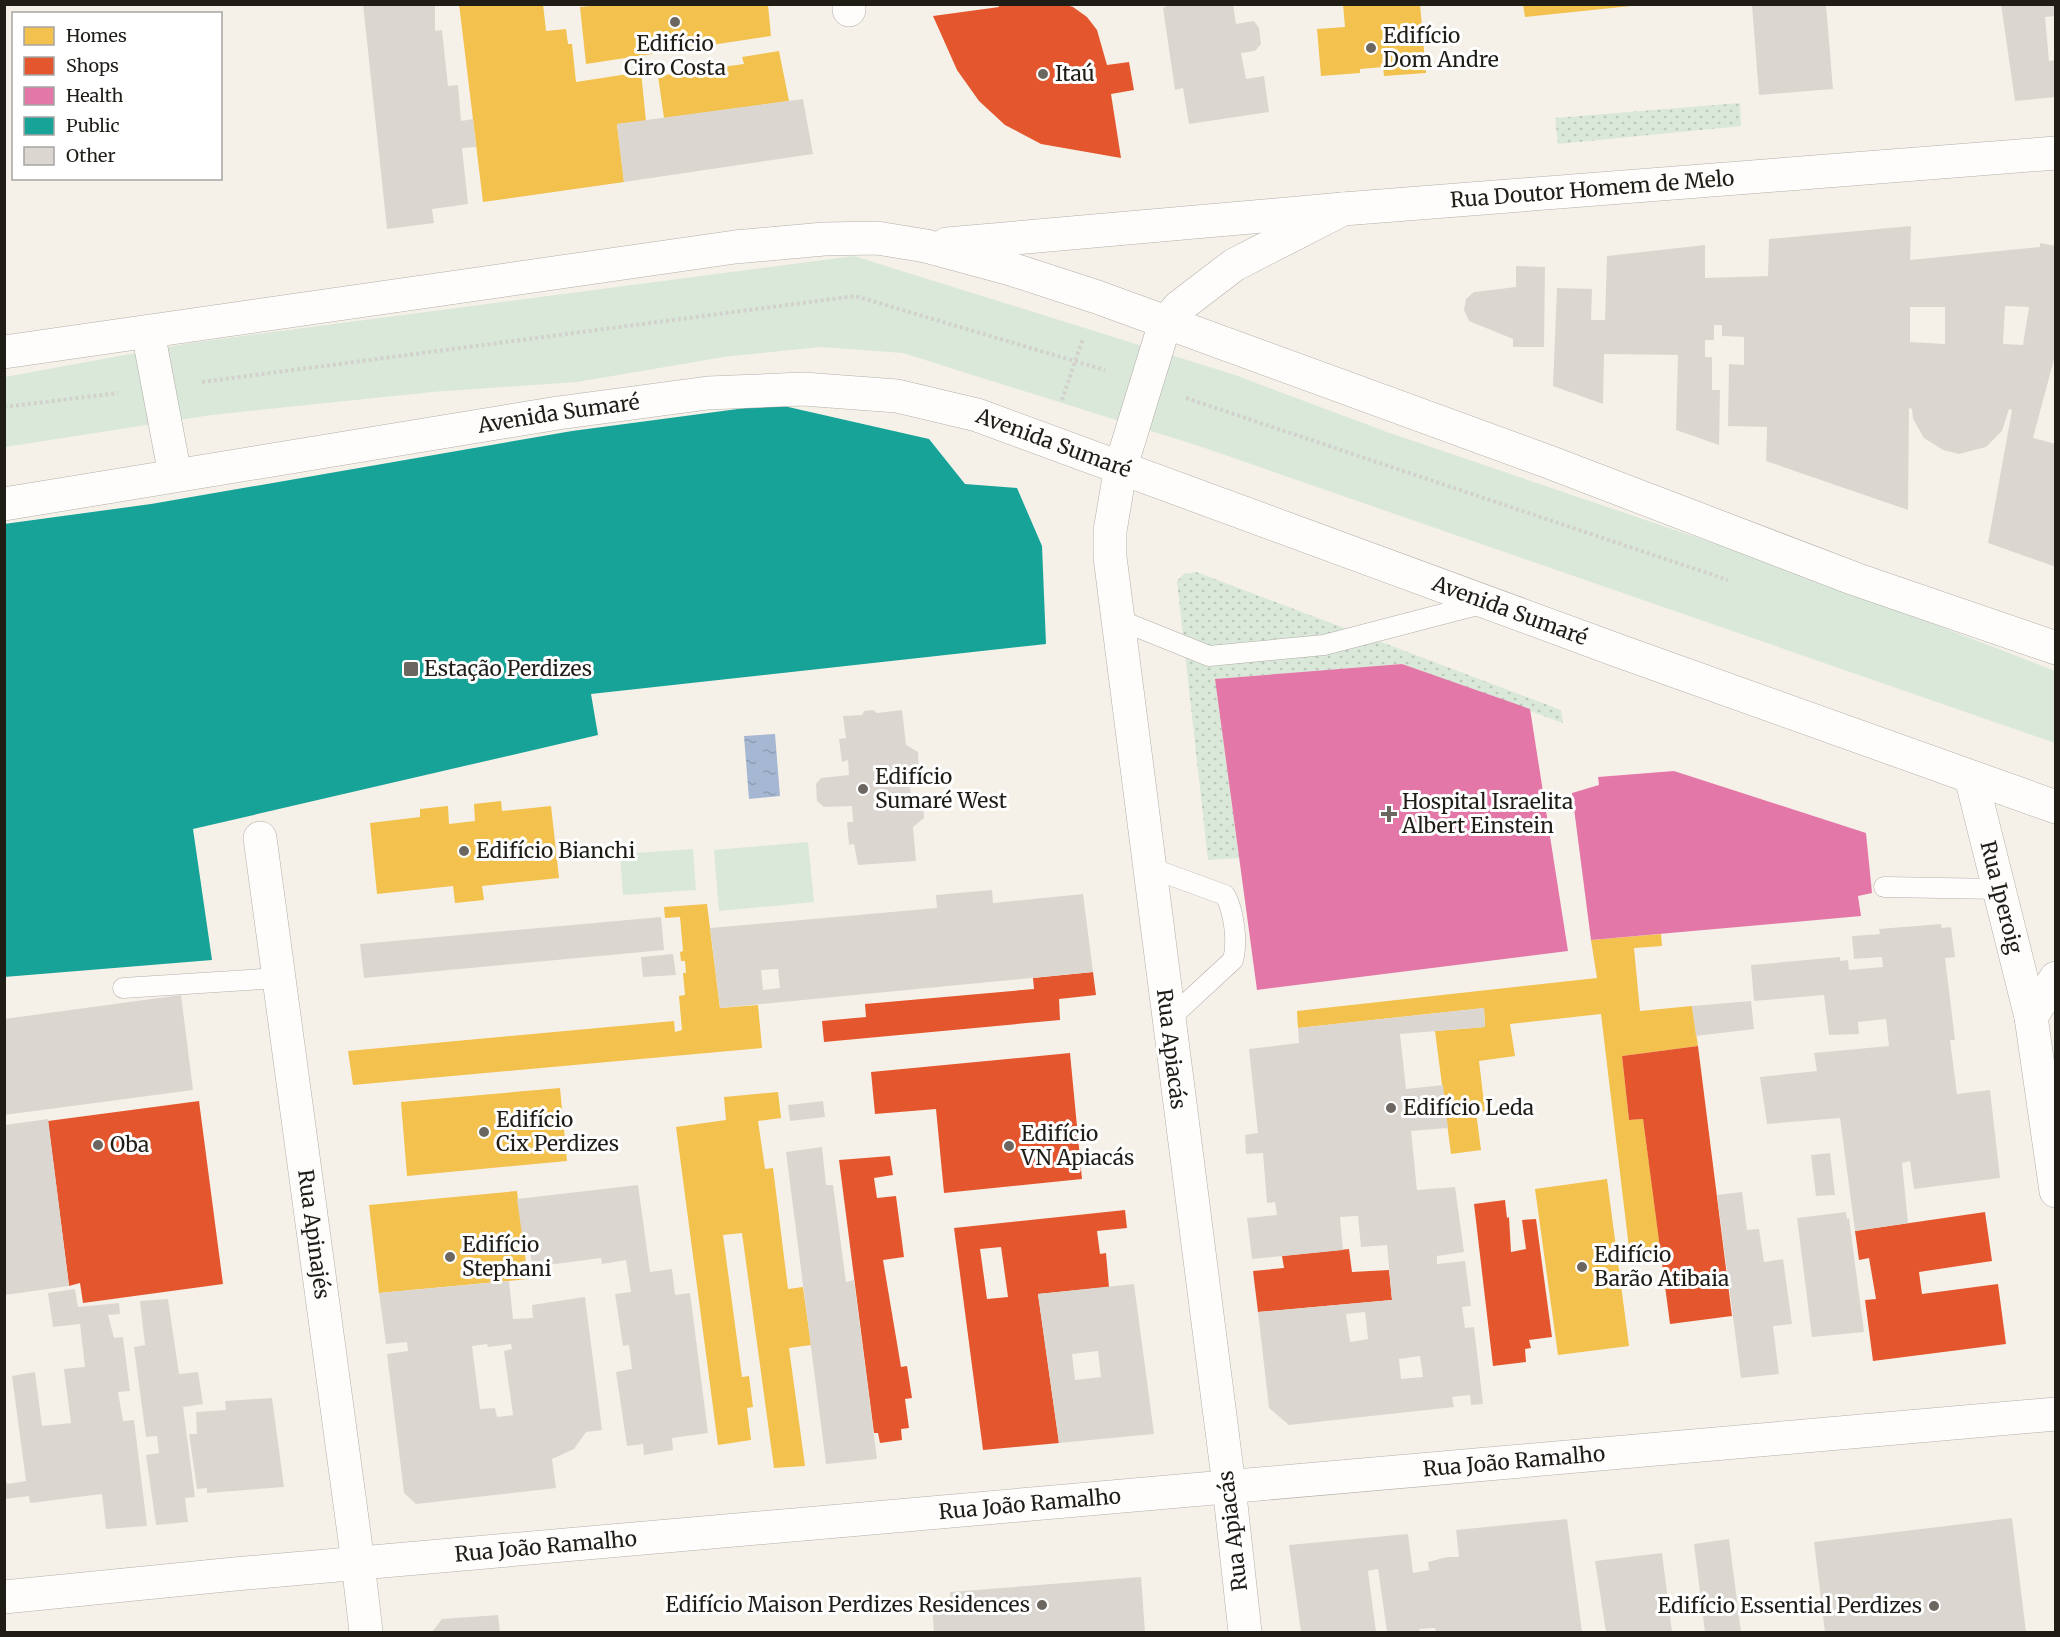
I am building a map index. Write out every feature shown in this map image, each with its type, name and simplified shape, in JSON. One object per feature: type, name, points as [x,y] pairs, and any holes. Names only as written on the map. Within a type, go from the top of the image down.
[{"type":"street","name":"Rua Doutor Homem de Melo","points":[[1165,323],[1179,307],[1234,265],[1343,209],[2055,153]]},
{"type":"street","points":[[926,246],[1343,209]]},
{"type":"street","points":[[4,352],[735,247],[824,239],[877,238],[926,246],[1097,297],[1549,462],[1855,579],[2055,648]]},
{"type":"street","name":"Rua Apiacás","points":[[1165,323],[1120,466],[1110,536],[1117,619],[1167,1021],[1229,1486],[1245,1632]]},
{"type":"street","points":[[148,332],[174,475]]},
{"type":"street","name":"Avenida Sumaré","points":[[4,504],[569,411],[708,393],[803,388],[897,396],[977,415],[2055,807]]},
{"type":"street","name":"Rua Iperoig","points":[[1971,777],[2031,1017],[2055,1191]]},
{"type":"street","name":"Rua Apinajés","points":[[260,838],[366,1632]]},
{"type":"street","points":[[2031,1017],[2055,978]]},
{"type":"street","name":"Rua João Ramalho","points":[[4,1596],[2055,1414]]},
{"type":"lane","points":[[1117,619],[1209,656],[1324,645],[1487,602]]},
{"type":"lane","points":[[1148,867],[1225,895],[1230,904],[1235,952],[1233,960],[1167,1021]]},
{"type":"lane","points":[[1884,887],[2000,889]]},
{"type":"lane","points":[[123,988],[279,978]]},
{"type":"path","points":[[1062,400],[1086,329]]},
{"type":"green space","points":[[1740,103],[1741,126],[1558,144],[1555,118]]},
{"type":"green space","points":[[854,256],[1235,375],[1387,432],[1807,575],[2055,671],[2055,743],[1199,446],[903,353],[820,347],[724,357],[577,382],[432,392],[211,415],[5,447],[5,377],[190,343]]},
{"type":"green space","points":[[1196,572],[1561,710],[1563,723],[1402,664],[1215,679],[1239,858],[1208,860],[1177,581],[1184,574]]},
{"type":"green space","points":[[808,842],[814,902],[719,911],[714,850]]},
{"type":"green space","points":[[693,849],[696,890],[623,895],[620,854]]},
{"type":"water","points":[[775,734],[780,796],[749,799],[744,736]]},
{"type":"building: Homes","points":[[459,4],[543,4],[546,31],[566,29],[568,44],[572,44],[576,82],[641,72],[646,121],[617,124],[624,182],[483,202]]},
{"type":"building: Homes","name":"Edifício Dom Andre","points":[[1343,4],[1420,4],[1426,73],[1384,76],[1383,67],[1360,69],[1360,73],[1321,76],[1317,29],[1345,27]]},
{"type":"building: Homes","points":[[1523,4],[1631,4],[1631,6],[1525,17]]},
{"type":"building: Homes","name":"Edifício Ciro Costa","points":[[768,5],[771,36],[586,64],[580,7]]},
{"type":"building: Homes","points":[[779,51],[789,101],[664,118],[658,76],[744,64],[742,57]]},
{"type":"building: Homes","name":"Edifício Bianchi","points":[[501,801],[502,811],[551,806],[559,878],[482,886],[484,900],[455,903],[453,886],[377,894],[370,823],[420,817],[420,809],[448,806],[449,824],[475,821],[474,804]]},
{"type":"building: Homes","points":[[707,904],[720,1008],[758,1005],[762,1048],[353,1085],[348,1051],[674,1021],[675,1032],[682,1030],[679,996],[685,995],[683,973],[686,973],[685,961],[681,961],[680,952],[683,951],[680,917],[665,918],[664,907]]},
{"type":"building: Homes","points":[[1661,934],[1662,946],[1634,948],[1640,1011],[1692,1006],[1698,1046],[1622,1056],[1629,1120],[1643,1119],[1662,1261],[1631,1265],[1601,1014],[1510,1024],[1515,1056],[1479,1061],[1485,1111],[1476,1112],[1481,1150],[1451,1154],[1435,1031],[1485,1027],[1484,1008],[1298,1028],[1297,1011],[1597,978],[1591,940]]},
{"type":"building: Homes","name":"Edifício Cix Perdizes","points":[[560,1088],[567,1161],[407,1176],[401,1102]]},
{"type":"building: Homes","points":[[778,1092],[781,1118],[758,1121],[765,1169],[773,1168],[788,1289],[803,1287],[811,1345],[789,1348],[805,1466],[774,1468],[742,1233],[723,1235],[742,1377],[749,1376],[753,1407],[747,1408],[751,1440],[718,1445],[676,1127],[726,1120],[724,1097]]},
{"type":"building: Homes","name":"Edifício Barão Atibaia","points":[[1607,1179],[1629,1346],[1558,1355],[1535,1189]]},
{"type":"building: Homes","name":"Edifício Stephani","points":[[517,1191],[528,1279],[379,1293],[369,1205]]},
{"type":"building: Shops","points":[[998,4],[1063,4],[1073,7],[1087,17],[1097,30],[1107,65],[1129,62],[1134,90],[1111,94],[1121,158],[1041,144],[1005,125],[979,101],[957,70],[933,16],[999,7]]},
{"type":"building: Shops","points":[[1093,972],[1096,995],[1059,999],[1060,1020],[824,1042],[822,1021],[866,1017],[865,1004],[1034,989],[1033,978]]},
{"type":"building: Shops","points":[[1698,1046],[1732,1316],[1670,1324],[1643,1119],[1629,1120],[1622,1056]]},
{"type":"building: Shops","name":"Edifício VN Apiacás","points":[[1070,1053],[1082,1179],[944,1193],[936,1109],[875,1114],[871,1072]]},
{"type":"building: Shops","points":[[199,1101],[223,1284],[83,1303],[80,1283],[69,1286],[48,1121]]},
{"type":"building: Shops","points":[[890,1156],[893,1175],[874,1178],[877,1198],[896,1196],[904,1257],[883,1260],[901,1367],[907,1366],[912,1398],[905,1399],[909,1428],[901,1429],[902,1440],[880,1443],[878,1433],[874,1433],[839,1160]]},
{"type":"building: Shops","points":[[1505,1200],[1507,1218],[1509,1217],[1511,1252],[1526,1249],[1522,1220],[1536,1219],[1552,1337],[1529,1340],[1531,1348],[1525,1349],[1526,1362],[1493,1366],[1474,1204]]},
{"type":"building: Shops","points":[[1125,1210],[1127,1228],[1097,1231],[1100,1254],[1106,1253],[1109,1287],[1038,1294],[1059,1443],[983,1450],[954,1228]],"holes":[[[1001,1247],[1008,1297],[987,1299],[980,1249]]]},
{"type":"building: Shops","points":[[1985,1212],[1992,1261],[1919,1272],[1922,1294],[1998,1284],[2006,1344],[1873,1361],[1865,1300],[1876,1299],[1869,1258],[1859,1260],[1855,1231]]},
{"type":"building: Shops","points":[[1349,1249],[1352,1272],[1389,1270],[1392,1300],[1258,1312],[1253,1271],[1284,1268],[1282,1256]]},
{"type":"building: Health","name":"Hospital Israelita Albert Einstein","points":[[1402,664],[1530,709],[1568,951],[1257,990],[1215,679]]},
{"type":"building: Health","points":[[1674,771],[1866,833],[1872,893],[1858,896],[1861,916],[1591,940],[1572,793],[1599,785],[1598,777]]},
{"type":"building: Public","name":"Estação Perdizes","points":[[775,404],[929,439],[965,484],[1017,488],[1042,546],[1046,644],[591,694],[598,735],[193,829],[212,960],[4,977],[4,524],[151,504],[572,431]]},
{"type":"building: Other","points":[[363,4],[435,4],[435,31],[442,30],[448,86],[458,85],[461,121],[473,119],[476,147],[462,148],[468,204],[432,209],[434,223],[387,229]]},
{"type":"building: Other","points":[[1171,4],[1233,4],[1236,24],[1254,21],[1259,28],[1261,44],[1255,51],[1241,53],[1246,79],[1264,76],[1269,112],[1189,124],[1183,88],[1175,90],[1163,8]]},
{"type":"building: Other","points":[[2001,4],[2056,4],[2056,16],[2045,17],[2049,61],[2056,60],[2056,97],[2015,101]]},
{"type":"building: Other","points":[[1752,5],[1826,5],[1833,89],[1759,95]]},
{"type":"building: Other","points":[[803,99],[813,154],[624,182],[617,124]]},
{"type":"building: Other","points":[[1911,226],[1910,260],[2040,247],[2040,243],[2056,246],[2056,352],[2033,438],[2056,444],[2056,567],[1988,543],[2012,410],[2009,409],[2002,431],[1986,447],[1959,454],[1943,450],[1924,438],[1913,419],[1912,409],[1909,408],[1908,510],[1766,461],[1767,427],[1728,426],[1729,364],[1744,365],[1744,337],[1722,336],[1722,325],[1714,325],[1714,340],[1705,340],[1705,357],[1712,357],[1712,390],[1720,390],[1719,445],[1676,430],[1678,355],[1604,354],[1603,404],[1553,386],[1557,288],[1592,289],[1591,320],[1605,320],[1607,256],[1705,245],[1705,278],[1768,276],[1769,239]],"holes":[[[2005,306],[2029,307],[2023,345],[2003,344]],[[1910,307],[1945,307],[1945,344],[1910,342]]]},
{"type":"building: Other","points":[[1516,266],[1545,267],[1544,347],[1513,347],[1513,339],[1469,321],[1464,310],[1466,299],[1474,292],[1516,287]]},
{"type":"building: Other","name":"Edifício Sumaré West","points":[[873,710],[877,713],[902,710],[906,745],[918,752],[919,771],[909,779],[911,794],[923,800],[924,818],[913,827],[916,861],[858,865],[854,844],[849,845],[847,822],[853,822],[852,806],[824,807],[817,801],[816,784],[821,778],[849,775],[848,760],[842,762],[839,739],[846,738],[843,716],[862,715],[864,711]]},
{"type":"building: Other","points":[[992,890],[993,903],[1083,894],[1093,972],[720,1008],[710,928],[937,908],[936,895]],"holes":[[[778,969],[780,988],[763,990],[761,970]]]},
{"type":"building: Other","points":[[661,917],[664,950],[364,978],[360,944]]},
{"type":"building: Other","points":[[1941,924],[1942,928],[1951,927],[1955,957],[1945,958],[1955,1040],[1950,1040],[1957,1094],[1990,1090],[2000,1178],[1914,1189],[1910,1161],[1902,1163],[1908,1223],[1855,1231],[1840,1118],[1767,1124],[1760,1077],[1817,1071],[1814,1053],[1889,1046],[1886,1019],[1858,1022],[1859,1034],[1829,1035],[1824,995],[1754,1001],[1751,965],[1840,957],[1840,961],[1848,960],[1849,970],[1883,967],[1882,957],[1854,959],[1852,936],[1880,934],[1879,929]]},
{"type":"building: Other","points":[[673,954],[676,975],[643,977],[641,957]]},
{"type":"building: Other","points":[[181,995],[193,1090],[4,1115],[4,1019]]},
{"type":"building: Other","points":[[1751,1001],[1754,1029],[1696,1036],[1692,1006]]},
{"type":"building: Other","points":[[1484,1008],[1485,1027],[1400,1034],[1406,1089],[1443,1085],[1448,1128],[1411,1131],[1417,1190],[1455,1187],[1464,1252],[1437,1256],[1437,1264],[1465,1261],[1471,1306],[1462,1307],[1465,1328],[1474,1327],[1483,1404],[1471,1405],[1470,1395],[1452,1397],[1454,1407],[1289,1425],[1269,1408],[1258,1312],[1392,1300],[1387,1245],[1361,1247],[1358,1216],[1340,1217],[1343,1250],[1252,1259],[1247,1218],[1277,1215],[1275,1202],[1267,1203],[1263,1153],[1246,1154],[1245,1135],[1258,1133],[1249,1049],[1299,1043],[1298,1028]],"holes":[[[1365,1312],[1368,1339],[1350,1342],[1346,1314]],[[1420,1356],[1423,1377],[1401,1379],[1399,1359]]]},
{"type":"building: Other","points":[[823,1101],[825,1117],[790,1121],[788,1105]]},
{"type":"building: Other","points":[[48,1119],[69,1286],[5,1295],[5,1125]]},
{"type":"building: Other","points":[[822,1147],[826,1185],[833,1185],[846,1282],[854,1280],[877,1459],[826,1464],[786,1152]]},
{"type":"building: Other","points":[[1830,1153],[1835,1195],[1816,1196],[1811,1155]]},
{"type":"building: Other","points":[[638,1185],[650,1272],[672,1269],[675,1295],[690,1293],[708,1433],[672,1438],[673,1450],[644,1455],[643,1444],[627,1446],[616,1372],[632,1369],[629,1345],[623,1346],[615,1294],[631,1292],[626,1260],[602,1264],[601,1258],[532,1267],[528,1233],[522,1234],[517,1199]]},
{"type":"building: Other","points":[[1742,1192],[1747,1230],[1759,1229],[1764,1262],[1783,1259],[1792,1324],[1773,1326],[1779,1374],[1741,1378],[1717,1195]]},
{"type":"building: Other","points":[[1846,1212],[1847,1219],[1849,1218],[1864,1332],[1812,1337],[1797,1218]]},
{"type":"building: Other","points":[[509,1281],[513,1319],[533,1318],[532,1305],[585,1297],[602,1430],[586,1432],[574,1449],[552,1459],[556,1488],[416,1504],[404,1493],[387,1354],[408,1351],[407,1342],[386,1344],[379,1293]],"holes":[[[487,1344],[488,1347],[511,1344],[512,1349],[504,1351],[513,1415],[497,1417],[495,1408],[480,1409],[472,1346]]]},
{"type":"building: Other","points":[[1134,1284],[1154,1434],[1059,1443],[1038,1294]],"holes":[[[1098,1351],[1101,1377],[1075,1380],[1072,1354]]]},
{"type":"building: Other","points":[[75,1289],[78,1307],[119,1303],[120,1314],[108,1315],[114,1338],[123,1337],[130,1391],[118,1392],[123,1421],[134,1420],[147,1526],[106,1529],[102,1494],[30,1503],[29,1496],[5,1499],[4,1474],[7,1484],[26,1481],[12,1376],[35,1372],[42,1426],[71,1423],[64,1369],[85,1367],[80,1324],[53,1327],[48,1293]]},
{"type":"building: Other","points":[[168,1299],[179,1374],[198,1372],[203,1404],[183,1407],[195,1497],[185,1498],[188,1522],[156,1525],[146,1455],[159,1453],[157,1436],[146,1437],[134,1347],[145,1345],[140,1301]]},
{"type":"building: Other","points":[[272,1398],[284,1487],[207,1493],[207,1488],[197,1489],[189,1434],[197,1434],[196,1412],[226,1410],[225,1401]]},
{"type":"building: Other","points":[[2012,1518],[2026,1632],[1825,1632],[1814,1542]]},
{"type":"building: Other","points":[[1567,1519],[1582,1632],[1436,1632],[1435,1628],[1419,1629],[1420,1632],[1387,1632],[1378,1569],[1368,1571],[1376,1632],[1301,1632],[1289,1545],[1408,1534],[1413,1573],[1429,1570],[1428,1562],[1447,1557],[1459,1557],[1456,1530]]},
{"type":"building: Other","points":[[1729,1539],[1741,1632],[1705,1632],[1694,1544]]},
{"type":"building: Other","points":[[1662,1553],[1672,1632],[1606,1632],[1595,1561]]},
{"type":"building: Other","name":"Edifício Maison Perdizes Residences","points":[[1141,1577],[1145,1632],[934,1632],[932,1605],[950,1604],[950,1592]]},
{"type":"building: Other","points":[[498,1615],[500,1632],[432,1632],[442,1619]]},
{"type":"place","name":"Edifício Ciro Costa","points":[[675,22]]},
{"type":"place","name":"Edifício Dom Andre","points":[[1371,48]]},
{"type":"place","name":"Itaú","points":[[1043,74]]},
{"type":"place","name":"Estação Perdizes","points":[[411,669]]},
{"type":"place","name":"Edifício Sumaré West","points":[[863,789]]},
{"type":"place","name":"Hospital Israelita Albert Einstein","points":[[1389,814]]},
{"type":"place","name":"Edifício Bianchi","points":[[464,851]]},
{"type":"place","name":"Edifício Leda","points":[[1391,1108]]},
{"type":"place","name":"Edifício Cix Perdizes","points":[[484,1132]]},
{"type":"place","name":"Oba","points":[[98,1145]]},
{"type":"place","name":"Edifício VN Apiacás","points":[[1009,1146]]},
{"type":"place","name":"Edifício Stephani","points":[[450,1257]]},
{"type":"place","name":"Edifício Barão Atibaia","points":[[1582,1267]]},
{"type":"place","name":"Edifício Maison Perdizes Residences","points":[[1042,1605]]},
{"type":"place","name":"Edifício Essential Perdizes","points":[[1934,1606]]}]
